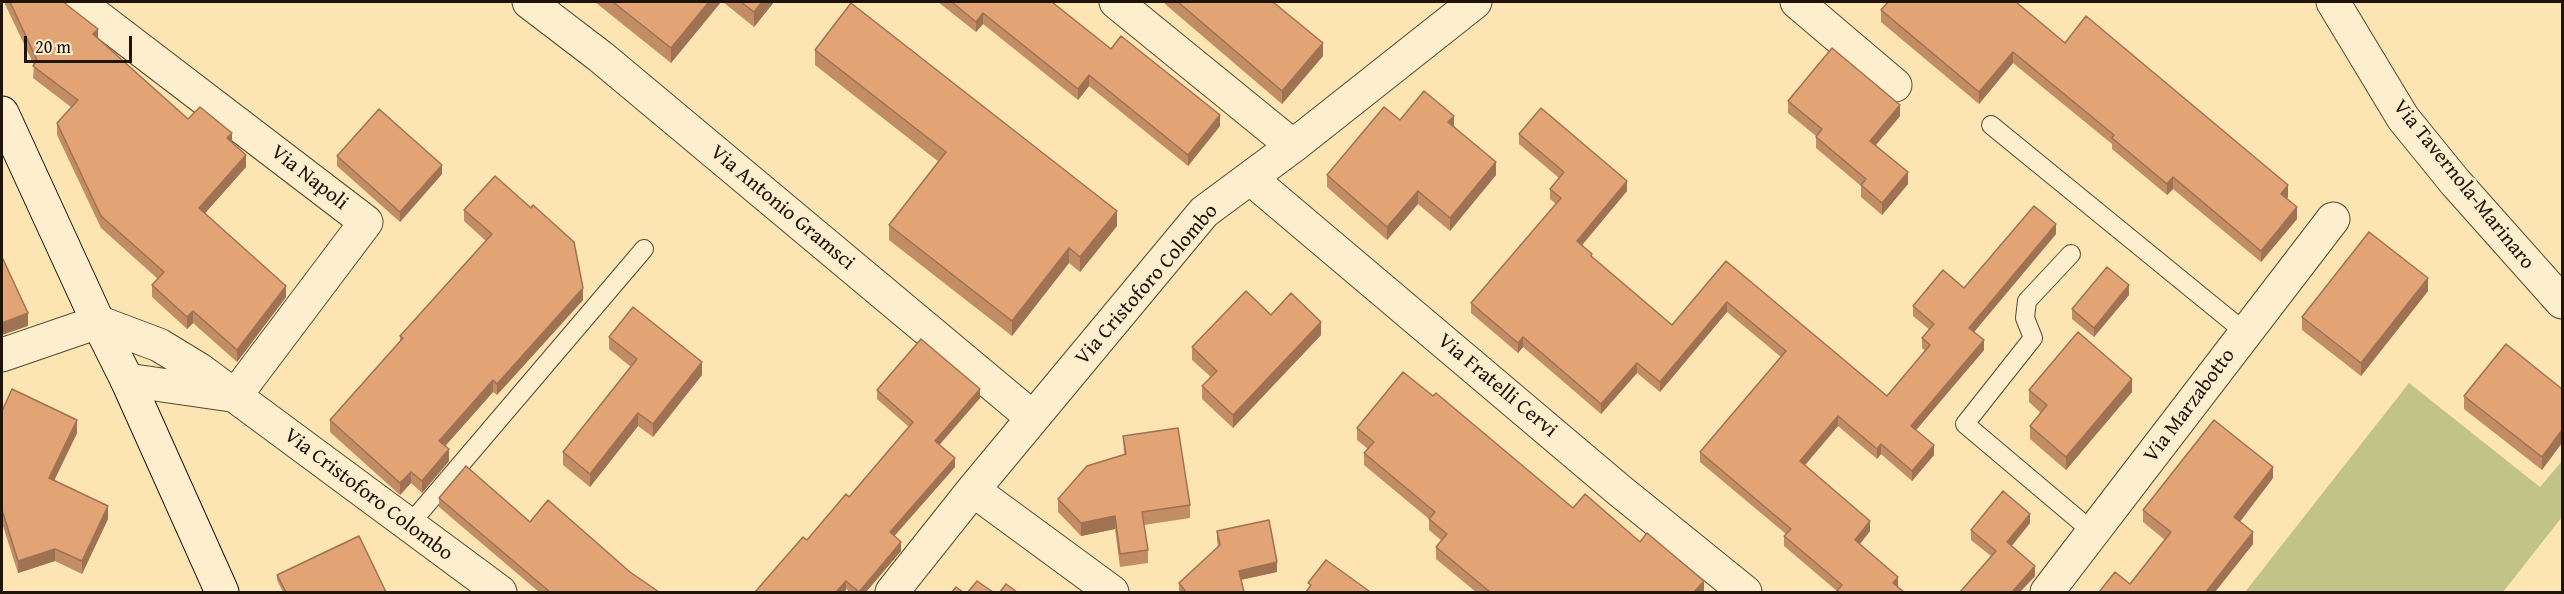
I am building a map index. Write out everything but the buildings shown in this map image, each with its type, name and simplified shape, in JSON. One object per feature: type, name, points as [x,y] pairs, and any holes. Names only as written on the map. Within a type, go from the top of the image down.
[{"type":"street","name":"Via Napoli","points":[[78,2],[366,222],[235,396]]},
{"type":"street","name":"Via Antonio Gramsci","points":[[529,2],[610,64],[1034,418]]},
{"type":"street","points":[[1116,2],[1293,146]]},
{"type":"street","name":"Via Cristoforo Colombo","points":[[892,592],[973,490],[1204,212],[1293,146],[1475,2]]},
{"type":"street","points":[[1797,2],[1895,85]]},
{"type":"street","name":"Via Tavernola-Marinaro","points":[[2333,2],[2403,118],[2454,182],[2562,302]]},
{"type":"street","points":[[2,113],[127,380],[222,592]]},
{"type":"street","name":"Via Fratelli Cervi","points":[[1250,178],[1610,482],[1745,592]]},
{"type":"street","name":"Via Marzabotto","points":[[2047,592],[2333,219]]},
{"type":"street","name":"Via Cristoforo Colombo","points":[[98,322],[159,345],[200,370],[500,592]]},
{"type":"street","points":[[2,355],[98,322]]},
{"type":"street","name":"Via Cristoforo Colombo","points":[[127,380],[235,396]]},
{"type":"street","points":[[973,490],[1112,592]]},
{"type":"lane","points":[[1991,125],[2246,333]]},
{"type":"lane","points":[[409,525],[644,249]]},
{"type":"lane","points":[[2071,254],[2027,301],[2025,318],[2032,338],[1965,424],[2093,532]]},
{"type":"green space","points":[[2409,383],[2540,487],[2562,461],[2562,517],[2503,592],[2245,592]]}]
